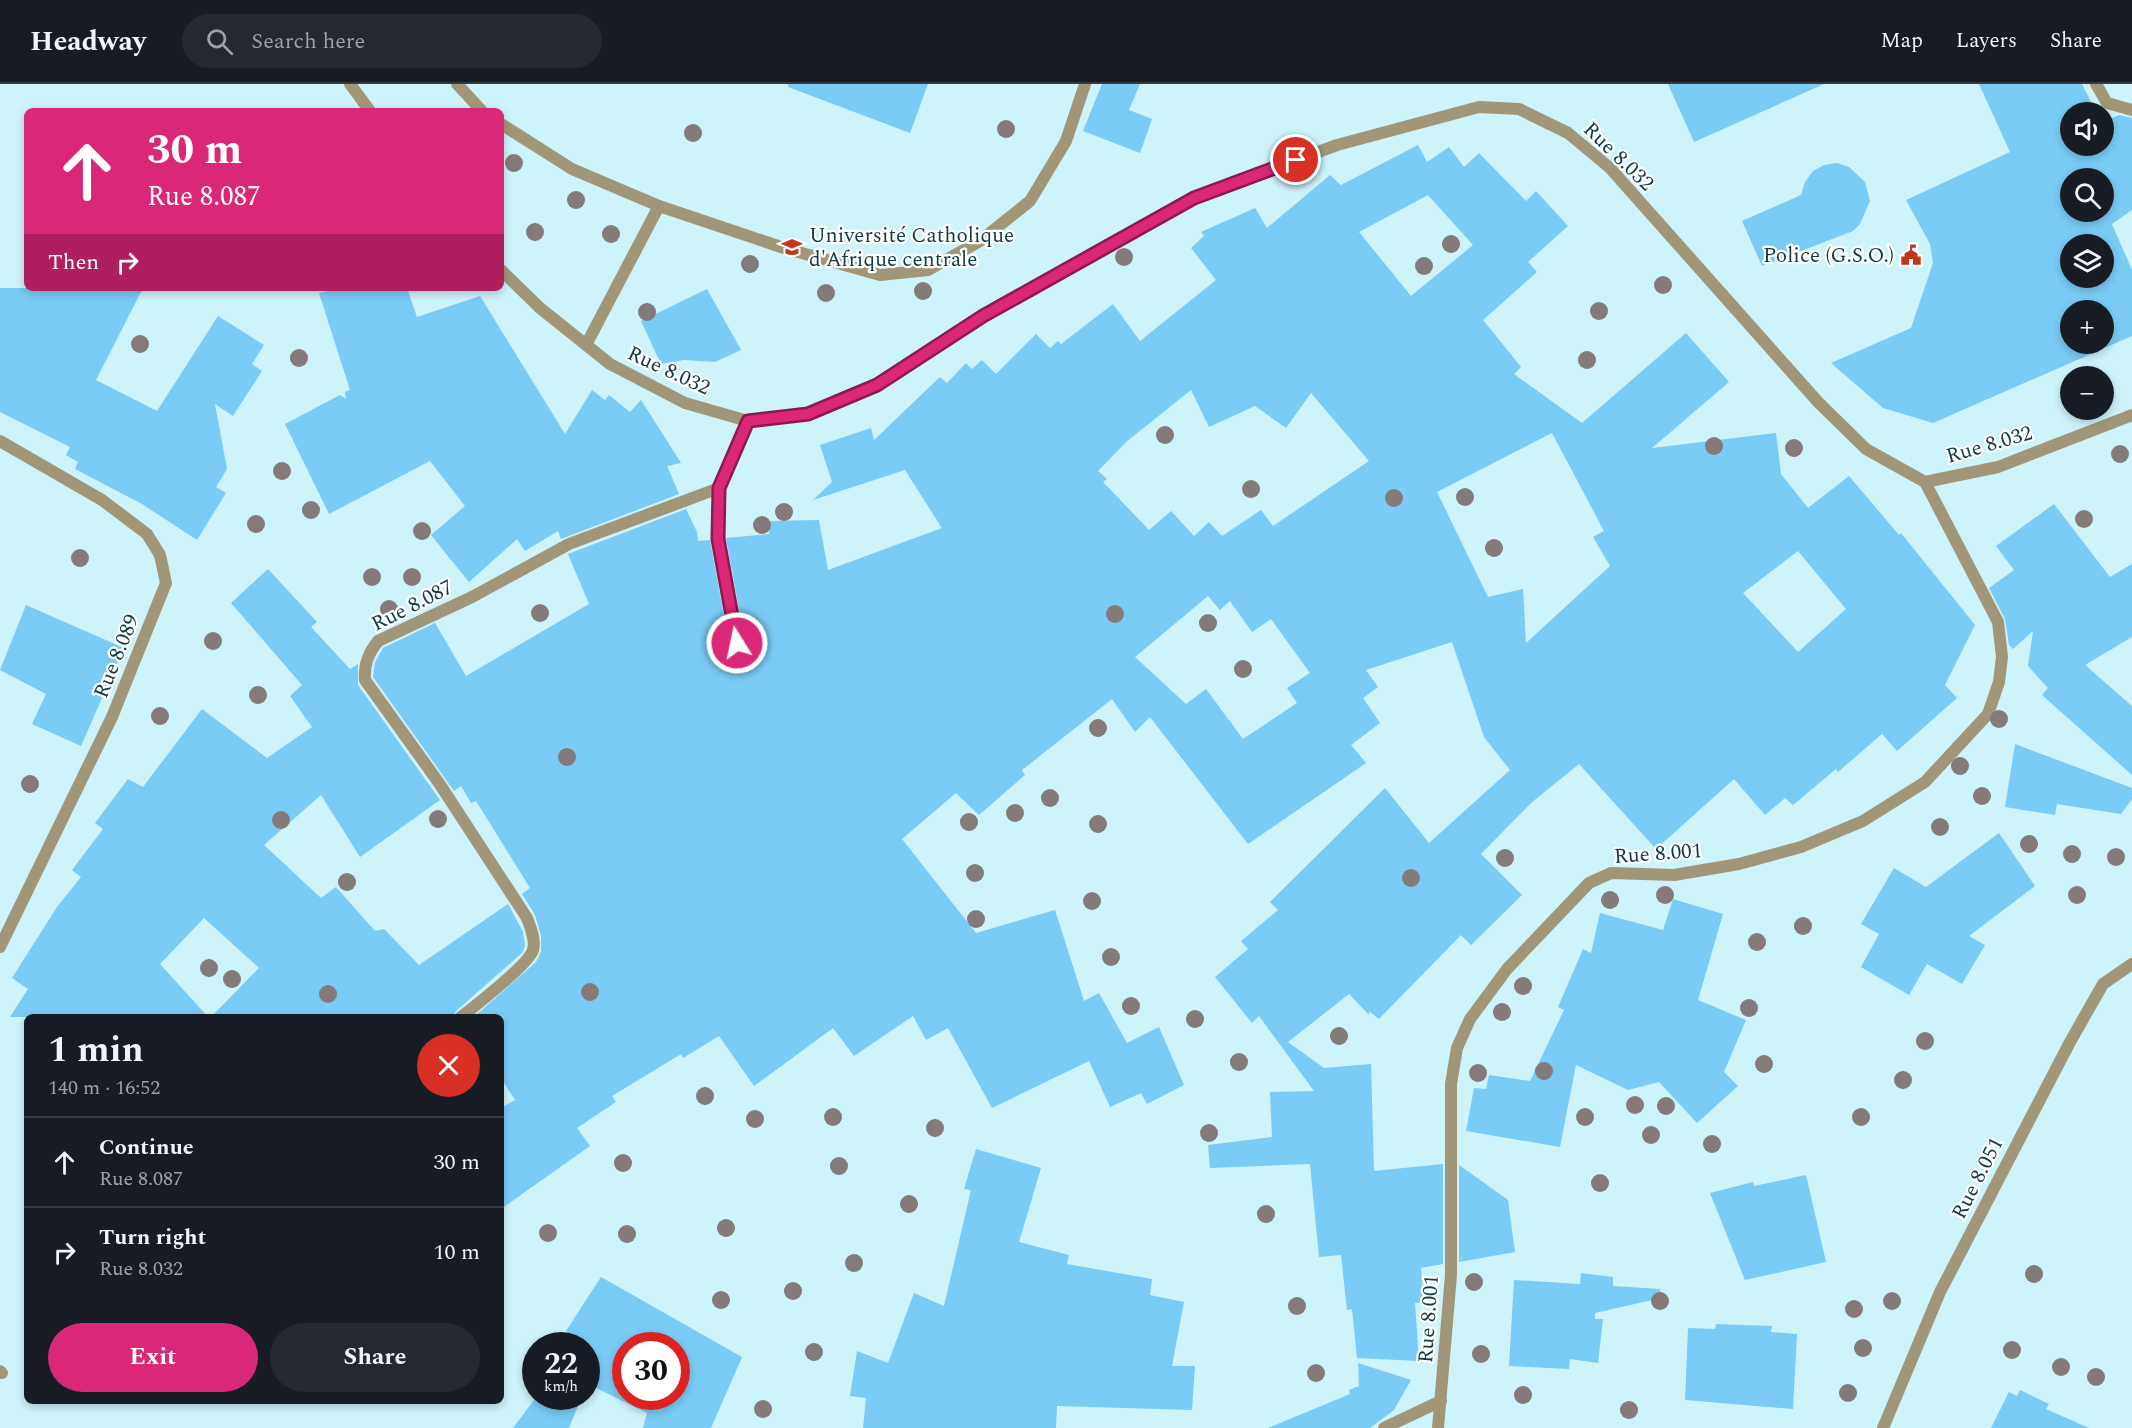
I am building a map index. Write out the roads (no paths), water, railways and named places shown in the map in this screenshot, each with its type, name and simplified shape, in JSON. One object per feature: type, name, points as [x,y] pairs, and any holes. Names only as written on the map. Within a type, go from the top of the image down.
[{"type":"street","points":[[350,84],[368,108]]},
{"type":"street","points":[[457,84],[479,108]]},
{"type":"street","points":[[504,126],[572,169],[659,206],[784,248],[880,275],[928,270],[981,241],[1030,201],[1066,141],[1085,84]]},
{"type":"street","points":[[2096,84],[2107,103],[2132,110]]},
{"type":"street","name":"Rue 8.032","points":[[504,273],[540,308],[610,364],[685,403],[748,421],[808,414],[877,385],[983,316],[1194,198],[1337,145],[1479,107],[1519,110],[1568,133],[1610,168],[1818,402],[1866,449],[1925,482],[1998,467],[2132,415]]},
{"type":"street","points":[[586,345],[659,206]]},
{"type":"street","points":[[737,643],[718,539],[719,488],[748,421]]},
{"type":"street","name":"Rue 8.089","points":[[0,441],[102,500],[147,534],[160,555],[166,583],[112,717],[0,947]]},
{"type":"street","name":"Rue 8.001","points":[[1438,1428],[1451,1275],[1451,1084],[1458,1048],[1470,1019],[1507,969],[1589,883],[1611,873],[1674,875],[1739,864],[1801,847],[1863,821],[1925,782],[1988,714],[1999,682],[2002,657],[1998,622],[1925,482]]},
{"type":"street","name":"Rue 8.087","points":[[464,1014],[525,962],[534,949],[532,933],[526,918],[439,783],[365,680],[365,662],[369,653],[378,641],[472,597],[568,544],[719,488]]},
{"type":"street","name":"Rue 8.051","points":[[1883,1428],[1940,1292],[2070,1042],[2103,984],[2132,964]]},
{"type":"street","points":[[1384,1428],[1441,1401]]},
{"type":"place","name":"Université Catholique d'Afrique centrale","points":[[792,247]]},
{"type":"place","name":"Police (G.S.O.)","points":[[1911,255]]}]
